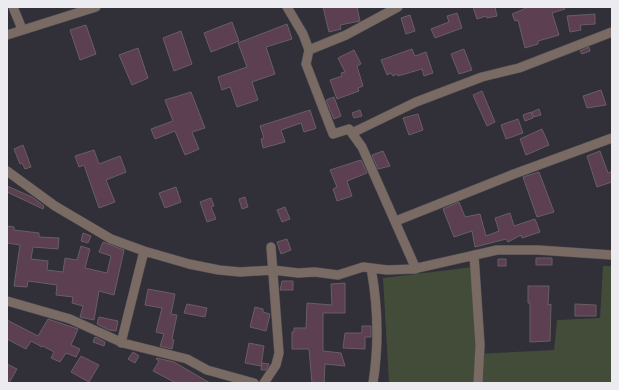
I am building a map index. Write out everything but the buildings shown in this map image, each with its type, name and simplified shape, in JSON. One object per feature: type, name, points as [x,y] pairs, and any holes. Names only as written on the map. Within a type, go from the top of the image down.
[{"type":"street","points":[[13,7],[22,29]]},
{"type":"street","points":[[7,35],[22,29],[96,7]]},
{"type":"street","points":[[287,7],[303,34],[309,50],[306,64],[333,134],[348,128],[362,147],[416,269]]},
{"type":"street","points":[[309,50],[346,35],[398,7]]},
{"type":"street","points":[[352,133],[416,102],[482,77],[519,68],[612,32]]},
{"type":"street","points":[[396,221],[514,174],[612,138]]},
{"type":"street","points":[[7,171],[55,206],[111,239],[144,251],[189,264],[219,270],[240,272],[273,270],[298,273],[315,272],[338,275],[363,267],[387,270],[416,269],[497,250],[538,250],[612,255]]},
{"type":"street","points":[[264,383],[276,365],[278,353],[271,247]]},
{"type":"street","points":[[121,343],[144,251]]},
{"type":"street","points":[[474,255],[480,345],[478,383]]},
{"type":"street","points":[[371,268],[376,296],[377,313],[373,383]]},
{"type":"street","points":[[7,301],[70,319],[121,343],[187,359],[207,370],[254,383]]},
{"type":"green space","points":[[603,266],[612,266],[612,383],[389,383],[383,278],[473,267],[476,354],[554,350],[557,320],[600,318]]}]
